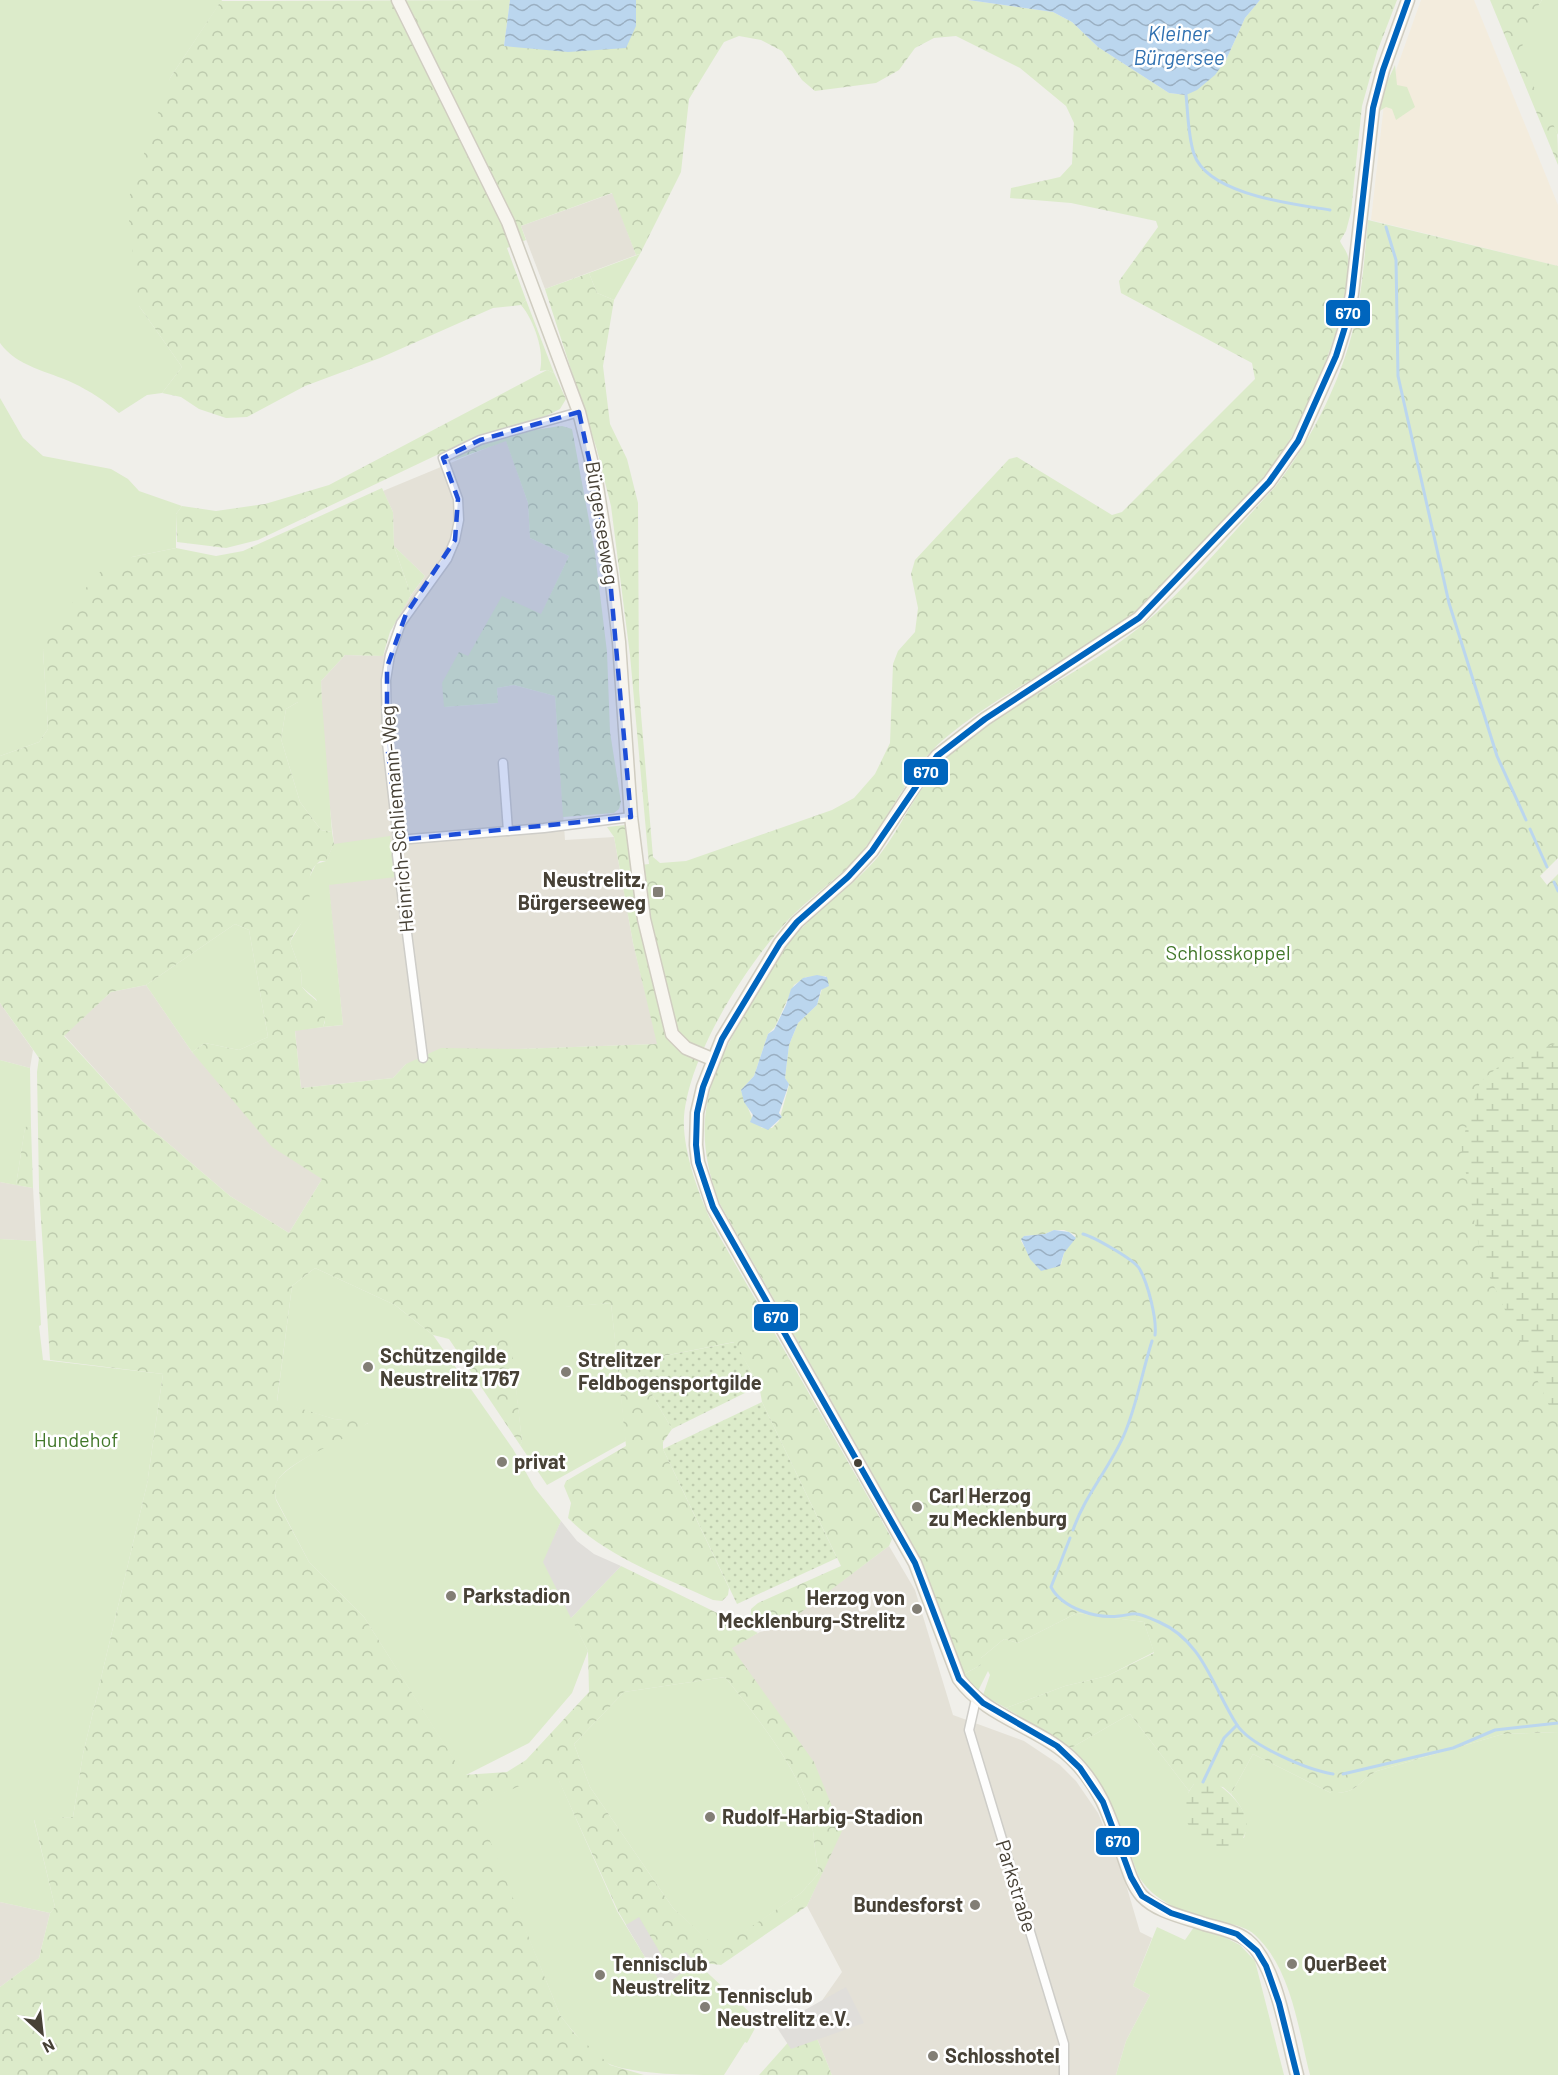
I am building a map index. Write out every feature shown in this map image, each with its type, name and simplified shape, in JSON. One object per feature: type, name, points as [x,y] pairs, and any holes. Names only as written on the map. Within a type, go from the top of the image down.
[{"type":"main road","name":"Bürgerseeweg","points":[[398,0],[508,222],[579,412],[596,480],[611,575],[619,642],[631,817],[642,910],[668,1024],[678,1042],[712,1059]]},
{"type":"main road","points":[[1297,2075],[1272,1982],[1254,1947],[1235,1934],[1159,1908],[1143,1897],[1132,1880],[1107,1808],[1092,1780],[1067,1754],[1048,1740],[976,1699],[955,1673],[915,1563],[712,1207],[698,1162],[696,1129],[700,1099],[712,1059],[732,1020],[780,943],[797,922],[848,878],[873,851],[924,772],[937,756],[985,719],[1139,618],[1269,482],[1292,451],[1320,395],[1345,327],[1352,294],[1373,108],[1383,70],[1408,0]]},
{"type":"street","name":"Heinrich-Schliemann-Weg","points":[[423,1058],[397,855],[398,840],[388,753],[387,667],[393,644],[406,614],[447,559],[455,540],[459,520],[458,499],[443,458],[480,440],[579,412]]},
{"type":"street","points":[[503,763],[508,831]]},
{"type":"street","points":[[398,840],[508,831],[631,817]]},
{"type":"street","name":"Parkstraße","points":[[976,1699],[969,1720],[969,1730],[1064,2044],[1064,2075]]},
{"type":"highlighted area","points":[[579,412],[607,544],[631,817],[398,840],[387,743],[387,667],[406,614],[455,540],[458,499],[443,458],[480,440]]},
{"type":"shaded area","points":[[1421,0],[1474,0],[1558,205],[1558,266],[1371,220],[1384,104]]},
{"type":"shaded area","points":[[613,193],[636,255],[545,289],[521,226]]},
{"type":"shaded area","points":[[506,440],[528,503],[530,538],[569,556],[541,615],[502,597],[444,707],[498,703],[497,688],[514,685],[555,696],[565,840],[614,837],[633,943],[658,1044],[519,1049],[406,1064],[393,1078],[301,1088],[295,1030],[343,1025],[326,861],[334,844],[323,748],[321,681],[345,655],[383,656],[400,611],[425,576],[394,546],[393,512],[383,491]]},
{"type":"shaded area","points":[[146,985],[192,1052],[322,1179],[289,1233],[230,1196],[142,1121],[64,1035],[111,992]]},
{"type":"shaded area","points":[[0,1003],[33,1050],[30,1068],[0,1060]]},
{"type":"shaded area","points":[[0,1182],[33,1188],[36,1241],[0,1239]]},
{"type":"shaded area","points":[[561,1521],[577,1541],[594,1554],[621,1566],[571,1618],[543,1562]]},
{"type":"shaded area","points":[[889,1546],[915,1590],[953,1715],[1024,1741],[1060,1765],[1076,1781],[1098,1813],[1122,1871],[1140,1932],[1152,1938],[1133,1986],[1150,1995],[1126,2041],[1116,2075],[832,2075],[809,2019],[842,1972],[807,1906],[841,1831],[731,1647],[760,1632],[779,1628]]},
{"type":"shaded area","points":[[0,1902],[50,1913],[39,1958],[0,1987]]},
{"type":"shaded area","points":[[639,1917],[668,1966],[686,1952],[696,1962],[663,1987],[626,1925]]},
{"type":"shaded area","points":[[846,1987],[864,2023],[791,2049],[776,2026]]},
{"type":"green space","points":[[0,0],[222,0],[170,78],[139,306],[182,367],[162,393],[147,395],[119,413],[79,386],[15,358],[0,343]]},
{"type":"green space","points":[[510,0],[504,46],[636,26],[636,0],[968,0],[1053,12],[1072,22],[1098,47],[1169,93],[1186,95],[1226,60],[1245,18],[1260,0],[1397,0],[1377,52],[1362,106],[1351,212],[1346,231],[1340,241],[1348,257],[1344,302],[1315,389],[1279,457],[1262,479],[1143,605],[1087,646],[966,721],[931,752],[909,780],[859,855],[789,919],[756,960],[708,1039],[688,1092],[684,1117],[686,1143],[692,1172],[713,1225],[892,1539],[889,1546],[779,1629],[774,1629],[751,1617],[751,1609],[758,1603],[841,1566],[762,1402],[759,1385],[734,1342],[633,1362],[672,1429],[663,1442],[663,1449],[729,1588],[728,1595],[722,1601],[713,1600],[618,1555],[583,1532],[568,1518],[571,1503],[564,1486],[566,1481],[626,1446],[611,1303],[508,1312],[522,1442],[520,1445],[449,1339],[433,1335],[395,1305],[315,1268],[292,1286],[277,1401],[334,1419],[369,1422],[284,1473],[276,1484],[276,1500],[309,1562],[364,1617],[464,1775],[507,1772],[526,1760],[589,1692],[588,1651],[571,1618],[621,1566],[758,1633],[732,1648],[814,1762],[842,1831],[807,1906],[721,1965],[696,1962],[663,1987],[618,1911],[554,1770],[476,1806],[560,2015],[574,2033],[610,2065],[644,2075],[0,2075],[0,1987],[39,1958],[50,1913],[55,1907],[34,1819],[73,1817],[83,1754],[147,1484],[163,1374],[50,1360],[39,1188],[37,1072],[39,1058],[0,1003],[0,756],[39,742],[48,729],[43,650],[51,627],[101,571],[132,557],[176,548],[216,556],[243,551],[382,488],[393,512],[394,546],[411,595],[390,632],[383,656],[345,655],[321,681],[322,702],[298,702],[286,709],[281,739],[300,802],[321,830],[332,832],[334,844],[326,861],[320,861],[312,871],[309,883],[309,909],[290,942],[301,972],[302,987],[320,1004],[325,1013],[323,1027],[295,1031],[301,1088],[393,1078],[406,1064],[441,1048],[519,1049],[657,1044],[633,943],[614,837],[607,827],[635,824],[640,865],[649,864],[630,655],[611,506],[597,450],[545,289],[589,273],[597,293],[614,300],[603,366],[610,424],[627,459],[638,503],[639,690],[653,857],[660,863],[686,861],[832,810],[854,798],[875,774],[890,743],[893,664],[898,651],[915,632],[918,608],[911,574],[915,560],[1009,459],[1017,457],[1112,515],[1122,512],[1255,379],[1252,363],[1121,293],[1119,281],[1158,227],[1156,221],[1071,203],[1010,198],[1011,188],[1060,177],[1072,164],[1074,123],[1066,106],[1020,68],[956,36],[934,38],[915,48],[899,70],[876,83],[815,91],[802,80],[782,51],[761,40],[739,36],[724,42],[689,99],[681,172],[640,254],[636,255],[612,193],[521,226],[526,240],[507,248],[526,300],[521,305],[493,308],[380,358],[305,386],[247,417],[226,418],[199,409],[181,397],[162,393],[182,367],[139,306],[127,203],[170,78],[221,1]],"holes":[[[235,924],[249,930],[268,1037],[239,1050],[205,1043],[192,1052],[272,1147],[322,1179],[289,1233],[230,1196],[142,1121],[64,1036],[111,992],[146,985]],[[725,1677],[770,1736],[799,1783],[811,1818],[819,1873],[801,1893],[718,1949],[673,1908],[590,1787],[574,1744],[624,1692]]]},
{"type":"green space","points":[[1490,0],[1542,0],[1530,21],[1524,38],[1522,54],[1532,82],[1557,133],[1558,165]]},
{"type":"green space","points":[[1542,0],[1558,0],[1558,135],[1528,78],[1521,54],[1523,31]]},
{"type":"green space","points":[[1395,65],[1397,85],[1407,87],[1415,107],[1396,120],[1392,109],[1386,107],[1378,112],[1383,91]]},
{"type":"green space","name":"Schlosskoppel","points":[[1368,220],[1558,266],[1558,858],[1540,876],[1547,885],[1558,874],[1558,1732],[1503,1734],[1377,1771],[1357,1787],[1340,1793],[1331,1793],[1253,1754],[1231,1794],[1223,1787],[1194,1784],[1189,1791],[1130,1714],[1071,1748],[1006,1708],[1065,1686],[1107,1676],[1154,1653],[1144,1622],[1077,1613],[1018,1643],[1004,1639],[981,1658],[981,1665],[964,1674],[921,1559],[720,1204],[710,1174],[705,1146],[705,1121],[709,1096],[726,1048],[776,961],[801,929],[878,857],[941,762],[976,733],[1098,657],[1145,623],[1196,574],[1275,487],[1289,468],[1326,404],[1352,335],[1359,301]],"holes":[[[826,976],[817,1005],[798,1023],[789,1045],[785,1078],[789,1085],[779,1121],[772,1128],[762,1128],[752,1118],[741,1090],[754,1076],[768,1034],[775,1027],[794,985],[806,977]],[[1054,1230],[1064,1230],[1076,1235],[1064,1253],[1061,1265],[1026,1249],[1021,1241],[1024,1236],[1045,1234]]]},
{"type":"green space","points":[[640,254],[614,300],[597,293],[589,273]]},
{"type":"green space","points":[[526,300],[554,373],[547,370],[540,371],[540,346],[530,319],[521,305]]},
{"type":"green space","points":[[547,370],[554,373],[566,399],[560,409],[548,415],[441,453],[258,540],[226,548],[177,542],[176,514],[182,506],[216,511],[265,504],[329,485]]},
{"type":"green space","points":[[0,398],[23,438],[43,456],[111,469],[128,479],[139,491],[182,506],[176,514],[176,548],[132,557],[43,650],[48,729],[39,742],[0,756]]},
{"type":"green space","points":[[562,426],[572,429],[595,553],[607,652],[610,732],[621,802],[619,809],[614,813],[563,817],[555,696],[514,685],[497,688],[498,703],[444,707],[442,683],[459,652],[468,656],[502,596],[541,614],[569,556],[530,538],[528,503],[506,441],[454,460],[463,453],[490,441]]},
{"type":"green space","points":[[394,546],[425,576],[411,595]]},
{"type":"green space","points":[[298,702],[322,702],[332,832],[321,830],[300,802],[281,739],[286,709]]},
{"type":"green space","points":[[390,836],[396,877],[329,885],[343,1025],[323,1027],[325,1022],[316,999],[302,987],[301,972],[290,942],[303,920],[309,900],[309,878],[316,864],[326,861],[334,844]]},
{"type":"green space","points":[[235,924],[249,930],[268,1037],[239,1050],[205,1043],[192,1052],[146,985]]},
{"type":"green space","points":[[1558,1043],[1558,1425],[1481,1258],[1461,1145],[1480,1082],[1508,1059]]},
{"type":"green space","points":[[0,1060],[30,1068],[31,1126],[25,1128],[16,1185],[0,1182]]},
{"type":"green space","points":[[31,1126],[33,1188],[16,1185],[25,1127]]},
{"type":"green space","name":"Hundehof","points":[[0,1239],[36,1241],[41,1325],[39,1326],[43,1360],[163,1374],[147,1484],[83,1754],[73,1817],[34,1820],[55,1907],[50,1913],[0,1902]]},
{"type":"green space","name":"Parkstadion","points":[[315,1268],[395,1305],[433,1335],[513,1449],[534,1487],[561,1521],[544,1562],[588,1651],[572,1693],[529,1743],[464,1776],[364,1617],[309,1562],[276,1499],[276,1484],[283,1474],[305,1458],[368,1423],[334,1419],[277,1402],[292,1286]]},
{"type":"green space","name":"Strelitzer Feldbogensportgilde","points":[[611,1303],[626,1441],[547,1485],[520,1445],[522,1442],[507,1311]]},
{"type":"green space","points":[[735,1342],[759,1386],[672,1429],[633,1362]]},
{"type":"green space","points":[[762,1402],[837,1558],[737,1604],[663,1449]]},
{"type":"green space","points":[[1077,1613],[1144,1622],[1154,1652],[1107,1676],[1065,1686],[1006,1708],[983,1695],[990,1675],[988,1671],[978,1691],[964,1674],[981,1665],[981,1658],[1004,1639],[1018,1643]]},
{"type":"green space","name":"Rudolf-Harbig-Stadion","points":[[725,1677],[770,1736],[799,1783],[811,1818],[819,1873],[801,1893],[718,1950],[673,1908],[590,1787],[574,1744],[624,1692]]},
{"type":"green space","points":[[1130,1714],[1189,1791],[1185,1806],[1244,1838],[1246,1820],[1239,1804],[1231,1794],[1253,1754],[1331,1793],[1340,1793],[1347,1792],[1377,1771],[1503,1734],[1558,1732],[1558,2075],[1310,2075],[1292,2000],[1278,1965],[1267,1949],[1249,1930],[1178,1908],[1156,1896],[1147,1888],[1139,1877],[1120,1825],[1104,1793],[1084,1762],[1071,1748]]},
{"type":"green space","name":"Tennisclub Neustrelitz","points":[[554,1769],[617,1911],[663,1987],[696,1962],[759,2021],[747,2043],[745,2042],[724,2075],[649,2072],[609,2064],[576,2035],[560,2015],[475,1806]]},
{"type":"green space","points":[[1212,1781],[1236,1800],[1246,1818],[1247,1827],[1244,1836],[1237,1844],[1226,1849],[1205,1847],[1193,1833],[1184,1810],[1188,1793],[1194,1784]]},
{"type":"green space","points":[[1157,1927],[1185,1940],[1194,1927],[1216,1933],[1240,1945],[1255,1961],[1284,2075],[1116,2075],[1126,2041],[1150,1995],[1133,1986]]},
{"type":"green space","points":[[809,2019],[832,2075],[759,2075]]},
{"type":"water","points":[[510,0],[636,0],[636,26],[626,48],[568,52],[504,46]]},
{"type":"water","name":"Kleiner Bürgersee","points":[[968,0],[1260,0],[1245,18],[1226,60],[1215,75],[1197,90],[1186,95],[1169,93],[1098,47],[1072,22],[1053,12]]},
{"type":"water","points":[[817,975],[827,977],[829,986],[821,990],[817,1005],[798,1023],[789,1045],[785,1078],[789,1084],[779,1113],[782,1117],[768,1130],[750,1122],[753,1115],[744,1102],[741,1090],[754,1076],[768,1034],[774,1030],[791,989],[803,978]]},
{"type":"water","points":[[1054,1230],[1069,1232],[1076,1238],[1064,1253],[1060,1266],[1041,1271],[1030,1259],[1021,1239],[1024,1236],[1045,1234]]},
{"type":"waterway","points":[[1186,95],[1192,147],[1202,168],[1216,179],[1254,195],[1330,210]]},
{"type":"waterway","points":[[1386,227],[1396,260],[1398,376],[1449,603],[1497,756],[1526,820]]},
{"type":"waterway","points":[[1530,829],[1547,867]]},
{"type":"waterway","points":[[1554,882],[1558,891]]},
{"type":"waterway","points":[[1083,1234],[1113,1249],[1139,1268],[1151,1301],[1155,1335]]},
{"type":"waterway","points":[[1073,1530],[1084,1505],[1124,1435],[1152,1341]]},
{"type":"waterway","points":[[1070,1538],[1051,1587],[1063,1601],[1080,1610],[1100,1616],[1132,1614],[1148,1617],[1174,1630],[1197,1653],[1237,1725],[1244,1733],[1281,1756],[1309,1768],[1333,1774]]},
{"type":"waterway","points":[[1343,1774],[1453,1748],[1495,1730],[1558,1723]]},
{"type":"waterway","points":[[1203,1782],[1224,1738],[1237,1725]]},
{"type":"transit line","name":"670","points":[[1297,2075],[1279,2003],[1266,1966],[1257,1951],[1237,1934],[1171,1913],[1142,1896],[1131,1877],[1103,1802],[1080,1768],[1057,1746],[983,1703],[959,1679],[915,1563],[713,1207],[698,1162],[697,1113],[703,1087],[722,1039],[780,943],[797,922],[848,877],[872,851],[937,756],[985,719],[1139,618],[1269,482],[1298,441],[1336,356],[1345,327],[1352,294],[1373,108],[1383,70],[1408,0]]},
{"type":"place","name":"Neustrelitz, Bürgerseeweg","points":[[658,892]]},
{"type":"place","name":"Schützengilde Neustrelitz 1767","points":[[368,1367]]},
{"type":"place","name":"Strelitzer Feldbogensportgilde","points":[[566,1372]]},
{"type":"place","name":"privat","points":[[502,1462]]},
{"type":"place","name":"Carl Herzog zu Mecklenburg","points":[[917,1507]]},
{"type":"place","name":"Parkstadion","points":[[451,1596]]},
{"type":"place","name":"Herzog von Mecklenburg-Strelitz","points":[[917,1609]]},
{"type":"place","name":"Rudolf-Harbig-Stadion","points":[[710,1817]]},
{"type":"place","name":"Bundesforst","points":[[975,1905]]},
{"type":"place","name":"QuerBeet","points":[[1292,1964]]},
{"type":"place","name":"Tennisclub Neustrelitz","points":[[600,1975]]},
{"type":"place","name":"Tennisclub Neustrelitz e.V.","points":[[705,2007]]},
{"type":"place","name":"Schlosshotel","points":[[933,2056]]}]
